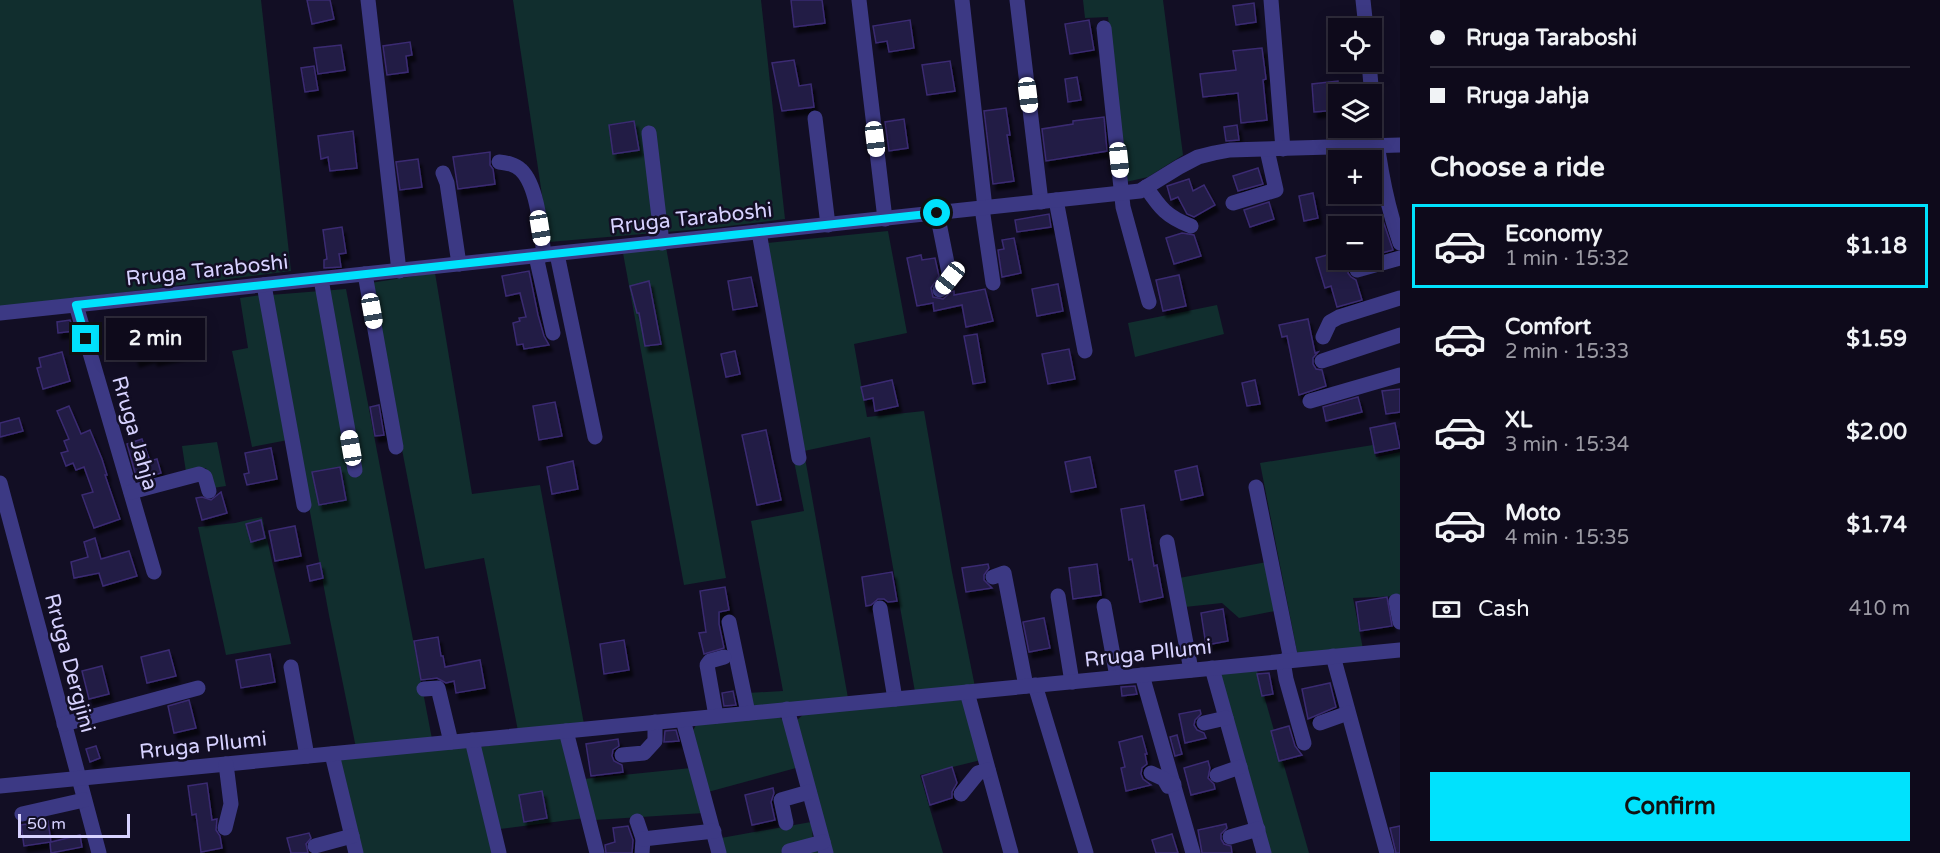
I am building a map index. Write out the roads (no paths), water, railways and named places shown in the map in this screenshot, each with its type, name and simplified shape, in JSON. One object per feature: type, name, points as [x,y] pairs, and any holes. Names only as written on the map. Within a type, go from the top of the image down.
[{"type":"street","points":[[368,0],[399,271]]},
{"type":"street","points":[[859,0],[885,219]]},
{"type":"street","points":[[962,0],[993,283]]},
{"type":"street","points":[[1017,0],[1048,201],[1085,351]]},
{"type":"street","points":[[1271,0],[1283,149]]},
{"type":"street","points":[[1364,0],[1365,18]]},
{"type":"street","points":[[1104,28],[1123,207],[1149,302]]},
{"type":"street","points":[[815,118],[828,225]]},
{"type":"street","points":[[650,133],[662,243]]},
{"type":"street","points":[[1375,138],[1387,204],[1400,243]]},
{"type":"street","name":"Rruga Taraboshi","points":[[0,313],[1140,191],[1198,157],[1230,150],[1400,145]]},
{"type":"street","points":[[1233,203],[1276,190],[1267,150]]},
{"type":"street","points":[[499,162],[513,164],[522,170],[530,183],[546,255],[594,437]]},
{"type":"street","points":[[443,173],[447,183],[459,264]]},
{"type":"street","points":[[1146,187],[1162,211],[1178,221],[1191,225]]},
{"type":"street","points":[[937,213],[950,278],[940,290]]},
{"type":"street","points":[[759,232],[799,458]]},
{"type":"street","points":[[546,255],[553,333]]},
{"type":"street","points":[[1382,263],[1400,258]]},
{"type":"street","points":[[365,274],[396,447]]},
{"type":"street","points":[[321,279],[355,470]]},
{"type":"street","points":[[264,285],[304,505]]},
{"type":"street","points":[[1323,337],[1330,322],[1339,317],[1400,298]]},
{"type":"street","name":"Rruga Jahja","points":[[76,305],[154,572]]},
{"type":"street","points":[[1323,361],[1400,335]]},
{"type":"street","points":[[1310,401],[1400,375]]},
{"type":"street","points":[[131,492],[199,474],[205,477],[209,491]]},
{"type":"street","points":[[1256,487],[1287,661],[1286,679],[1304,743]]},
{"type":"street","name":"Rruga Dergjini","points":[[1,489],[99,853]]},
{"type":"street","points":[[1167,542],[1191,670]]},
{"type":"street","points":[[993,577],[1004,573],[1031,686],[1086,853]]},
{"type":"street","points":[[1058,596],[1072,682]]},
{"type":"street","points":[[1396,601],[1400,622]]},
{"type":"street","points":[[1104,606],[1116,677]]},
{"type":"street","points":[[880,608],[895,699]]},
{"type":"street","points":[[729,622],[748,713]]},
{"type":"street","name":"Rruga Pllumi","points":[[0,786],[1116,677],[1146,686],[1191,670],[1400,650]]},
{"type":"street","points":[[1333,656],[1387,853]]},
{"type":"street","points":[[716,716],[707,665],[710,661],[724,657]]},
{"type":"street","points":[[291,668],[307,756]]},
{"type":"street","points":[[1212,668],[1264,853]]},
{"type":"street","points":[[1146,686],[1140,704],[1150,737]]},
{"type":"street","points":[[1146,686],[1174,784],[1188,850]]},
{"type":"street","points":[[64,724],[198,688]]},
{"type":"street","points":[[424,689],[438,688],[451,742]]},
{"type":"street","points":[[968,692],[1011,853]]},
{"type":"street","points":[[787,709],[824,848],[789,851]]},
{"type":"street","points":[[1320,723],[1348,713]]},
{"type":"street","points":[[1204,723],[1226,718]]},
{"type":"street","points":[[683,720],[720,853]]},
{"type":"street","points":[[622,755],[644,753],[655,741],[655,722]]},
{"type":"street","points":[[566,731],[597,853]]},
{"type":"street","points":[[472,740],[499,853]]},
{"type":"street","points":[[332,754],[356,853]]},
{"type":"street","points":[[225,828],[231,804],[226,764]]},
{"type":"street","points":[[1217,775],[1240,768]]},
{"type":"street","points":[[961,794],[978,773],[988,770]]},
{"type":"street","points":[[1151,773],[1164,779],[1168,786],[1174,784]]},
{"type":"street","points":[[786,823],[782,800],[809,792]]},
{"type":"street","points":[[22,814],[84,800]]},
{"type":"street","points":[[638,821],[643,846],[714,831]]},
{"type":"street","points":[[1230,837],[1258,828]]},
{"type":"street","points":[[315,846],[352,836]]}]
